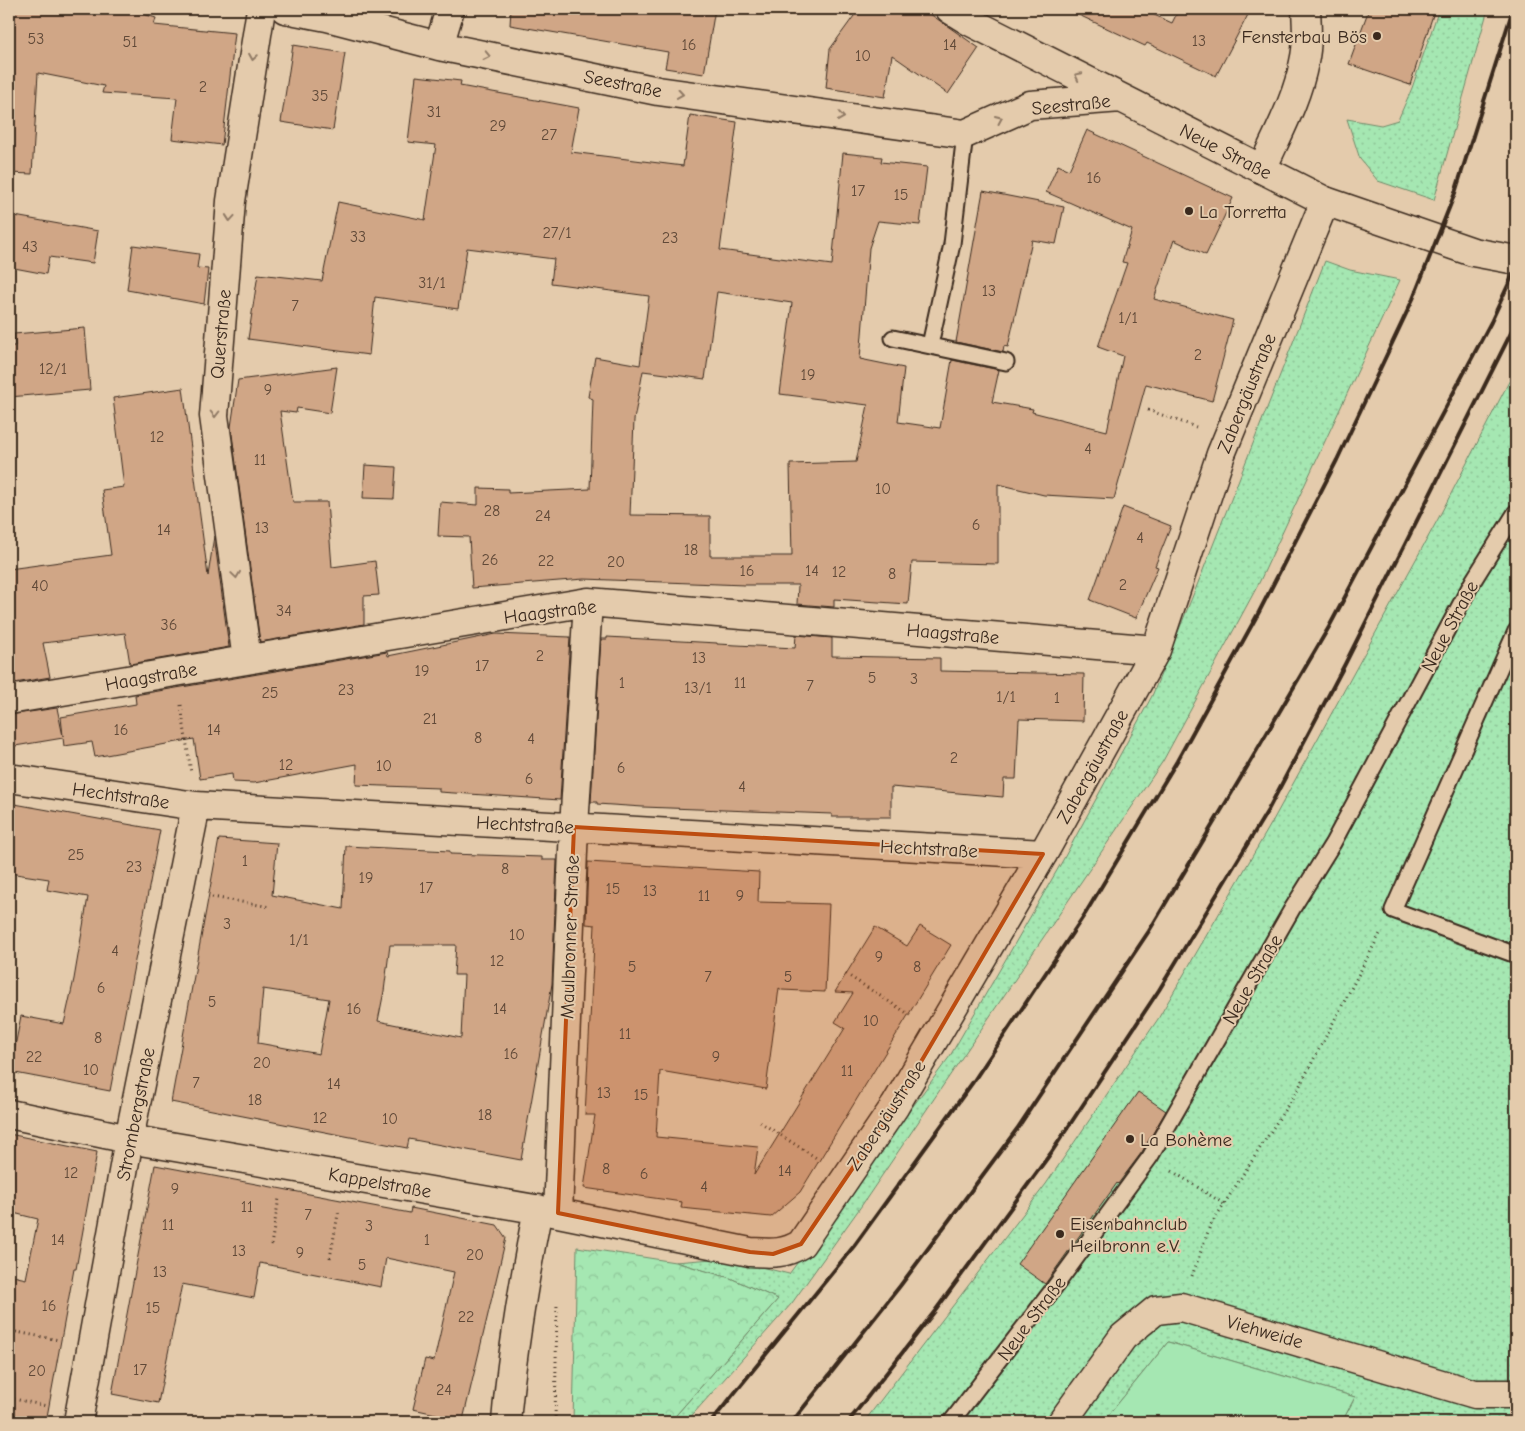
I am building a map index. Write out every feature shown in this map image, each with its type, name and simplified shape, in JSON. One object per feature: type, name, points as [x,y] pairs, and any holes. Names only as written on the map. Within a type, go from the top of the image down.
[{"type":"street","name":"Querstraße","points":[[247,660],[214,416],[231,201],[261,9]]},
{"type":"street","name":"Seestraße","points":[[285,9],[328,13],[439,46],[658,91],[965,134],[1030,105],[1121,98]]},
{"type":"street","points":[[439,46],[450,9]]},
{"type":"street","points":[[1262,169],[1300,80],[1305,61],[1308,32],[1306,9]]},
{"type":"street","name":"Neue Straße","points":[[967,13],[1121,98],[1325,201],[1472,252],[1516,260]]},
{"type":"street","name":"Zabergäustraße","points":[[750,1252],[773,1254],[790,1251],[801,1244],[895,1106],[1043,854],[1156,650],[1227,438],[1325,201]]},
{"type":"street","name":"Haagstraße","points":[[9,700],[588,602],[1156,650]]},
{"type":"street","name":"Maulbronner Straße","points":[[506,1422],[510,1372],[522,1289],[548,1211],[588,602]]},
{"type":"street","name":"Hechtstraße","points":[[9,778],[196,806],[1043,854]]},
{"type":"street","name":"Strombergstraße","points":[[79,1417],[130,1139],[196,806]]},
{"type":"street","name":"Kappelstraße","points":[[9,1114],[130,1139],[548,1211],[750,1252]]},
{"type":"street","name":"Viehweide","points":[[1062,1422],[1123,1337],[1156,1310],[1181,1306],[1475,1394],[1516,1394]]},
{"type":"lane","points":[[930,345],[952,244],[965,134]]},
{"type":"lane","points":[[893,338],[1006,362]]},
{"type":"lane","name":"Neue Straße","points":[[950,1422],[1051,1292],[1150,1157],[1292,909],[1333,843],[1473,581],[1516,512]]},
{"type":"lane","points":[[1516,631],[1393,910],[1516,955]]},
{"type":"path","points":[[1148,410],[1227,438]]},
{"type":"path","points":[[175,672],[196,806]]},
{"type":"path","points":[[179,892],[271,906]]},
{"type":"path","points":[[1181,1306],[1210,1226],[1298,1089],[1393,910]]},
{"type":"path","points":[[846,974],[938,1032]]},
{"type":"path","points":[[760,1122],[846,1177]]},
{"type":"path","points":[[1150,1157],[1224,1204]]},
{"type":"path","points":[[271,1245],[284,1166]]},
{"type":"path","points":[[330,1258],[345,1176]]},
{"type":"path","points":[[555,1422],[557,1297]]},
{"type":"path","points":[[10,1331],[92,1346]]},
{"type":"path","points":[[9,1398],[79,1417]]},
{"type":"highlighted area","points":[[574,827],[1043,854],[895,1106],[801,1244],[773,1254],[750,1252],[558,1213]]},
{"type":"green space","points":[[1439,9],[1488,9],[1434,200],[1378,181],[1360,159],[1347,119],[1381,125],[1398,120],[1412,88]]},
{"type":"green space","points":[[1325,261],[1350,270],[1400,280],[1259,583],[1163,761],[862,1205],[792,1303],[686,1422],[670,1422],[778,1299],[730,1278],[675,1262],[725,1258],[789,1274],[950,1056],[1063,860],[1152,696]]},
{"type":"green space","points":[[1516,368],[1516,1422],[1342,1422],[1355,1397],[1168,1342],[1103,1422],[864,1422],[1046,1184],[1158,1019],[1271,824],[1438,519]]},
{"type":"green space","points":[[577,1247],[675,1262],[730,1278],[778,1299],[670,1422],[573,1422]]},
{"type":"green space","points":[[1168,1342],[1355,1397],[1342,1422],[1103,1422]]},
{"type":"building","points":[[9,9],[128,9],[156,18],[154,25],[235,33],[222,145],[172,139],[177,98],[102,93],[104,86],[38,73],[32,174],[9,173]]},
{"type":"building","points":[[511,9],[715,9],[704,74],[665,68],[668,52],[510,25]]},
{"type":"building","points":[[859,9],[923,9],[979,48],[948,94],[892,55],[885,97],[826,88],[830,49]]},
{"type":"building","points":[[1066,9],[1141,9],[1172,23],[1179,9],[1251,9],[1216,76],[1147,43],[1145,46]]},
{"type":"building","points":[[1369,9],[1435,9],[1410,85],[1349,64]]},
{"type":"building","points":[[293,45],[345,53],[333,130],[281,122]]},
{"type":"building","points":[[416,76],[461,81],[460,86],[579,108],[571,152],[683,166],[690,115],[737,122],[720,250],[832,265],[843,153],[882,157],[881,162],[927,167],[920,225],[878,221],[869,248],[860,359],[904,368],[898,422],[940,428],[952,360],[999,370],[992,402],[1033,409],[1032,412],[1107,431],[1123,356],[1098,347],[1127,263],[1122,262],[1132,230],[1046,192],[1058,165],[1069,170],[1087,130],[1233,198],[1206,255],[1174,240],[1154,299],[1233,320],[1212,401],[1146,384],[1114,499],[1044,495],[998,484],[998,564],[912,562],[908,604],[834,599],[834,607],[797,604],[798,585],[584,579],[472,588],[469,537],[438,536],[440,502],[478,505],[478,488],[508,489],[508,493],[590,489],[593,399],[588,397],[595,357],[640,365],[649,296],[551,283],[554,259],[467,248],[458,309],[375,297],[369,355],[248,339],[258,274],[322,281],[338,202],[425,220],[436,145],[408,142]],"holes":[[[717,292],[792,303],[780,394],[868,405],[856,462],[790,464],[792,556],[710,556],[710,516],[630,515],[634,420],[643,371],[705,379]]]},
{"type":"building","points":[[983,191],[1064,207],[1056,244],[1032,240],[1008,347],[1004,346],[1003,352],[956,342]]},
{"type":"building","points":[[9,215],[98,231],[93,263],[49,257],[46,274],[9,267]]},
{"type":"building","points":[[133,245],[199,254],[197,268],[208,269],[204,304],[127,290]]},
{"type":"building","points":[[85,328],[90,390],[9,397],[9,346],[15,346],[14,334]]},
{"type":"building","points":[[337,367],[330,413],[297,408],[296,413],[280,411],[293,502],[327,502],[332,567],[375,561],[379,595],[364,596],[364,624],[260,642],[231,427],[238,380]]},
{"type":"building","points":[[183,388],[208,576],[214,536],[229,647],[130,664],[125,633],[43,643],[50,677],[9,684],[9,569],[111,555],[102,490],[124,487],[113,398]]},
{"type":"building","points":[[365,465],[396,467],[394,499],[363,498]]},
{"type":"building","points":[[1123,507],[1171,526],[1155,566],[1158,567],[1136,618],[1090,600]]},
{"type":"building","points":[[496,634],[570,637],[560,800],[439,792],[439,788],[356,785],[357,764],[254,783],[233,782],[232,774],[200,779],[194,739],[95,757],[92,742],[64,746],[63,738],[9,747],[9,715],[57,708],[63,736],[61,717],[136,704],[135,695],[387,652],[388,656]]},
{"type":"building","points":[[796,635],[832,638],[832,656],[940,658],[940,671],[1084,674],[1083,721],[1019,719],[1016,779],[1004,779],[1003,797],[891,787],[891,817],[832,817],[832,814],[643,807],[591,802],[601,639],[607,639],[607,637],[795,648]]},
{"type":"building","points":[[9,803],[160,830],[110,1091],[10,1072],[21,1016],[64,1024],[88,897],[47,890],[49,879],[9,873]]},
{"type":"building","points":[[219,839],[277,843],[272,895],[343,909],[346,846],[450,851],[450,854],[542,857],[542,860],[557,860],[552,984],[521,1160],[409,1139],[407,1148],[171,1102]],"holes":[[[390,945],[456,945],[454,975],[464,975],[461,1038],[378,1021]],[[263,989],[329,999],[319,1054],[258,1043]]]},
{"type":"building","points":[[588,862],[759,872],[758,902],[829,904],[825,992],[782,990],[779,988],[766,1089],[660,1071],[656,1137],[758,1147],[754,1175],[845,1028],[835,1022],[853,993],[835,992],[875,927],[907,946],[920,926],[951,945],[800,1192],[771,1217],[681,1208],[682,1202],[584,1188],[595,1115],[585,1115],[595,925],[586,924]]},
{"type":"building","points":[[1138,1092],[1166,1111],[1142,1152],[1117,1183],[1045,1284],[1017,1264]]},
{"type":"building","points":[[9,1134],[97,1152],[46,1422],[9,1422],[9,1275],[26,1279],[38,1219],[9,1212]]},
{"type":"building","points":[[155,1165],[410,1213],[411,1208],[497,1225],[506,1238],[463,1420],[413,1409],[425,1359],[434,1361],[454,1272],[386,1258],[381,1287],[260,1263],[254,1298],[182,1284],[158,1403],[112,1394]]},
{"type":"railway","points":[[711,1422],[854,1246],[973,1082],[1085,914],[1177,761],[1259,612],[1337,460],[1413,299],[1455,193],[1513,9]]},
{"type":"railway","points":[[792,1422],[900,1286],[1017,1129],[1149,931],[1329,627],[1491,322],[1516,268]]},
{"type":"railway","points":[[848,1422],[935,1311],[1051,1153],[1159,990],[1268,810],[1345,664],[1516,323]]},
{"type":"place","name":"Fensterbau Bös","points":[[1377,36]]},
{"type":"place","name":"La Torretta","points":[[1189,211]]},
{"type":"place","name":"La Bohème","points":[[1130,1139]]},
{"type":"place","name":"Eisenbahnclub Heilbronn e.V.","points":[[1060,1234]]}]
